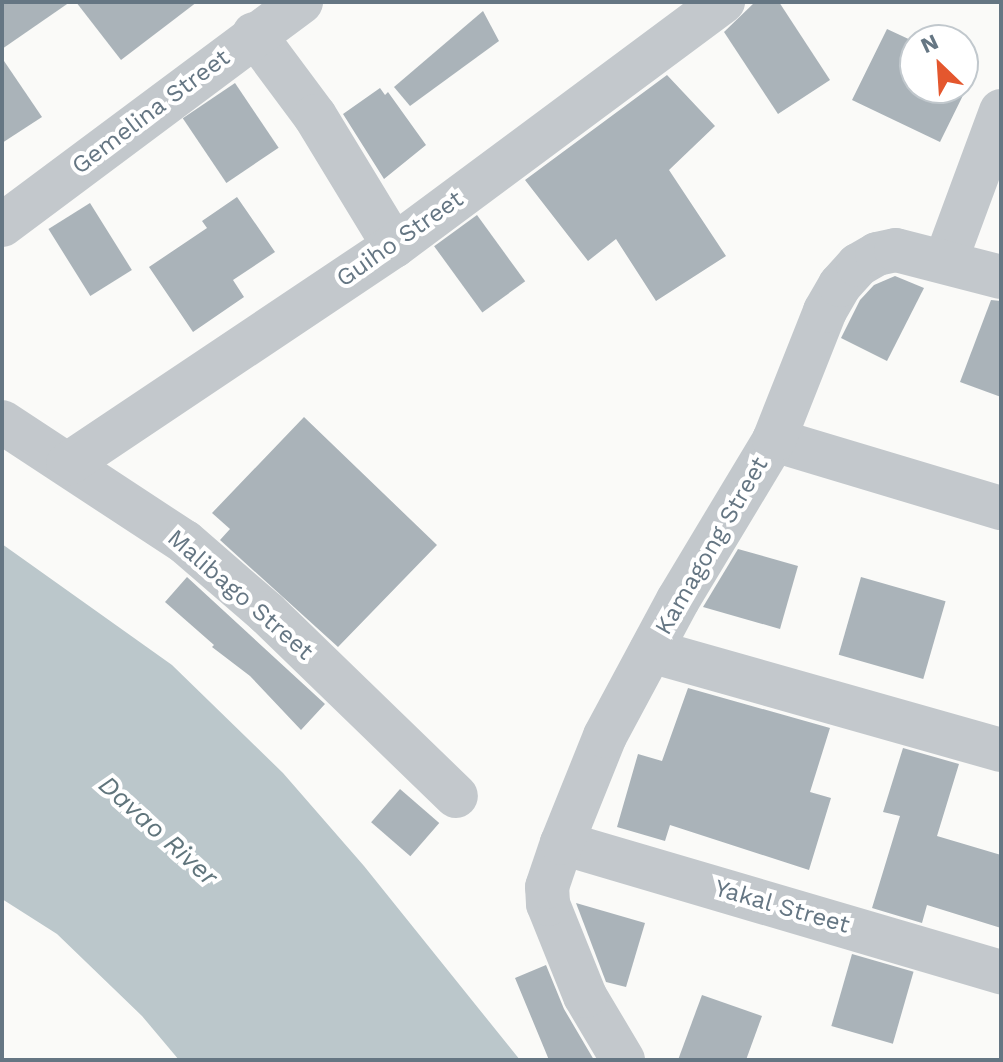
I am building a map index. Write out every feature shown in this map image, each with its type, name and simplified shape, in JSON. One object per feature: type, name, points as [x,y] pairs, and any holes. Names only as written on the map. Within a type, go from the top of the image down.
[{"type":"street","name":"Gemelina Street","points":[[2,225],[254,34],[301,2]]},
{"type":"street","name":"Guiho Street","points":[[68,464],[394,246],[723,2]]},
{"type":"street","points":[[254,34],[315,116],[394,246]]},
{"type":"street","points":[[946,260],[1001,111]]},
{"type":"street","name":"Kamagong Street","points":[[623,1060],[585,996],[550,913],[547,887],[605,736],[678,600],[774,440],[825,311],[858,265],[877,254],[896,250],[946,260],[1001,277]]},
{"type":"street","name":"Malibago Street","points":[[2,422],[185,542],[267,613],[456,796]]},
{"type":"street","points":[[774,440],[1001,508]]},
{"type":"street","points":[[651,651],[1001,750]]},
{"type":"street","name":"Yakal Street","points":[[562,843],[1001,972]]},
{"type":"water","name":"Davao River","points":[[2,544],[172,665],[283,773],[364,866],[520,1060],[179,1060],[142,1016],[57,934],[2,899]]},
{"type":"building","points":[[2,2],[70,2],[2,49]]},
{"type":"building","points":[[76,2],[197,2],[121,60]]},
{"type":"building","points":[[755,2],[779,2],[830,80],[778,114],[724,32]]},
{"type":"building","points":[[483,11],[499,41],[410,106],[394,87]]},
{"type":"building","points":[[887,29],[899,35],[899,104],[959,104],[940,142],[852,100]]},
{"type":"building","points":[[2,58],[42,117],[2,143]]},
{"type":"building","points":[[667,75],[715,126],[669,170],[726,256],[656,301],[616,239],[588,261],[525,180]]},
{"type":"building","points":[[235,83],[279,148],[226,183],[183,118]]},
{"type":"building","points":[[380,88],[385,95],[388,92],[426,145],[384,179],[343,114]]},
{"type":"building","points":[[237,197],[275,252],[233,280],[244,297],[193,332],[149,267],[207,228],[202,221]]},
{"type":"building","points":[[90,203],[132,270],[90,296],[48,229]]},
{"type":"building","points":[[477,215],[525,281],[482,312],[434,246]]},
{"type":"building","points":[[895,276],[924,288],[887,361],[841,338],[860,300],[874,285]]},
{"type":"building","points":[[991,300],[1001,301],[1001,397],[960,382]]},
{"type":"building","points":[[304,417],[437,545],[338,647],[220,540],[230,529],[212,513]]},
{"type":"building","points":[[738,549],[798,566],[780,629],[703,607]]},
{"type":"building","points":[[187,577],[325,704],[301,730],[250,676],[212,647],[214,645],[165,602]]},
{"type":"building","points":[[861,577],[946,601],[923,679],[839,655]]},
{"type":"building","points":[[688,688],[830,728],[810,792],[831,798],[809,870],[670,825],[665,841],[617,827],[638,754],[662,761]]},
{"type":"building","points":[[903,748],[959,764],[937,836],[1001,855],[1001,928],[927,905],[922,923],[872,908],[900,816],[883,812]]},
{"type":"building","points":[[400,789],[439,823],[410,856],[371,822]]},
{"type":"building","points":[[576,903],[645,923],[626,987],[606,982]]},
{"type":"building","points":[[852,954],[914,972],[893,1044],[831,1026]]},
{"type":"building","points":[[546,965],[564,1009],[594,1060],[549,1060],[515,978]]},
{"type":"building","points":[[702,995],[762,1016],[746,1060],[678,1060]]}]
